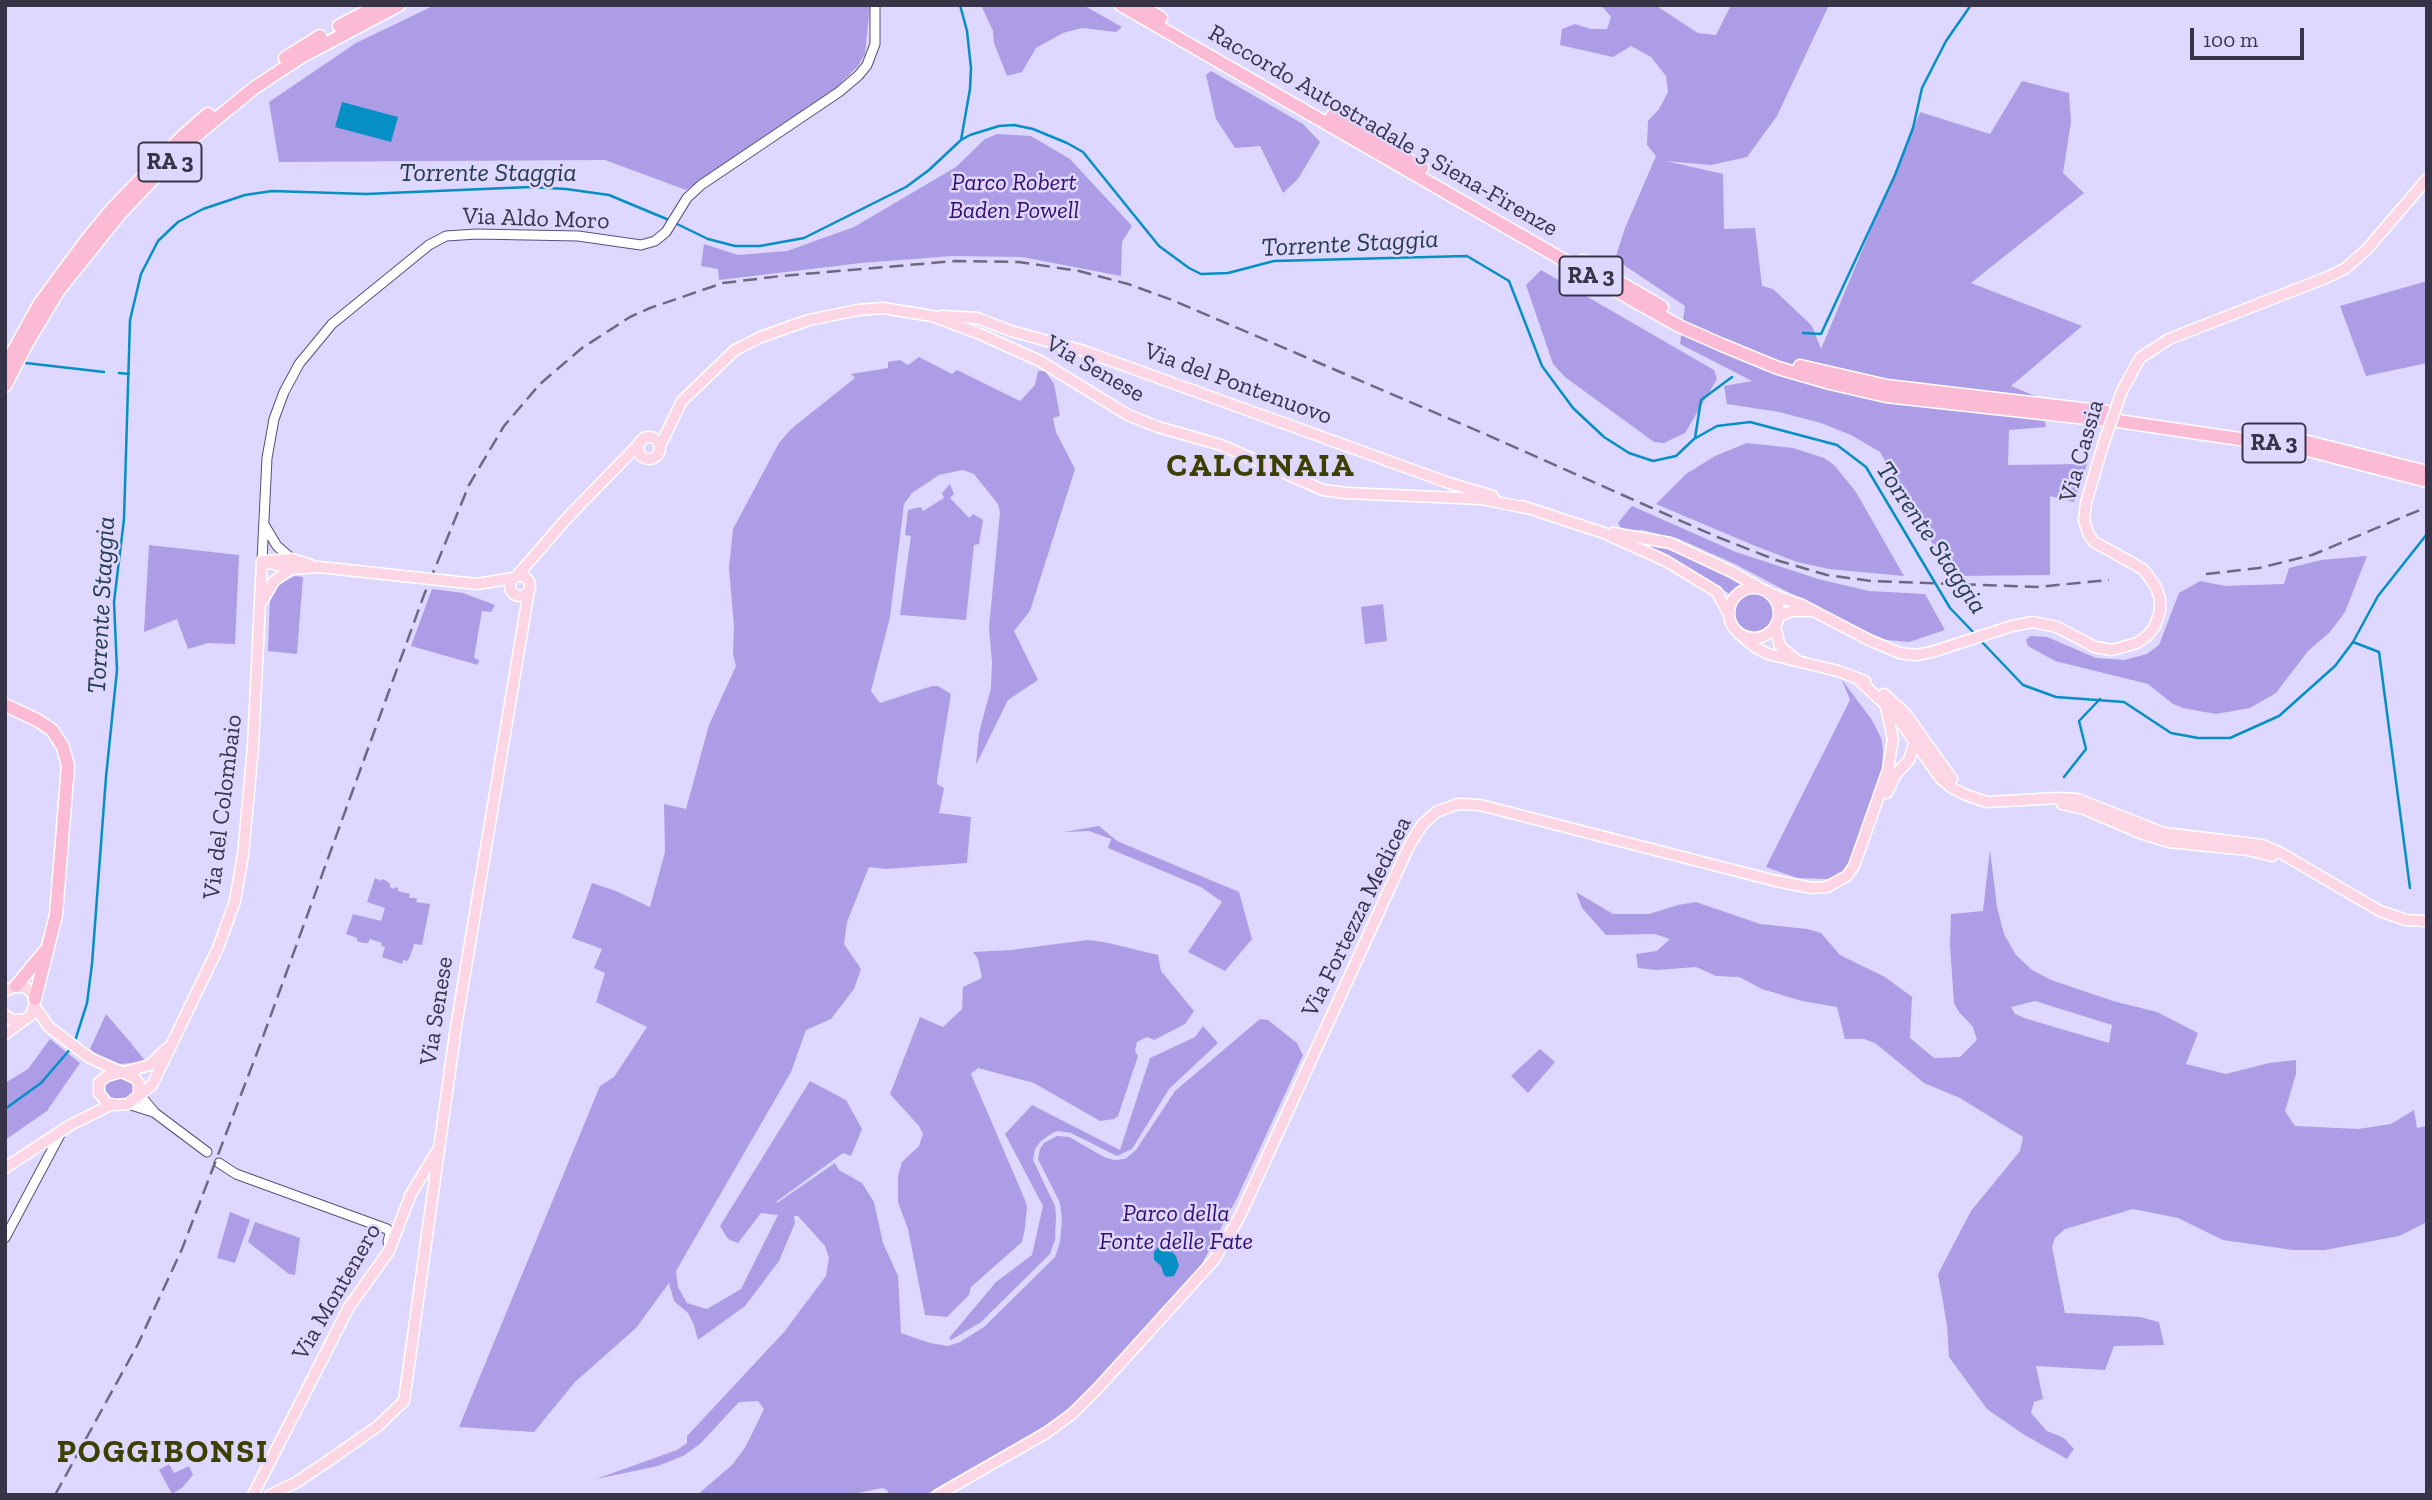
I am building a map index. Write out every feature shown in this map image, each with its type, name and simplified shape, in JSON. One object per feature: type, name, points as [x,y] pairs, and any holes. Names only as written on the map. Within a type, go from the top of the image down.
[{"type":"highway","name":"RA 3","points":[[5,366],[40,303],[68,264],[112,209],[183,136],[248,83],[298,49],[379,5]]},
{"type":"highway","name":"RA 3","points":[[5,386],[36,328],[66,281],[119,215],[187,144],[246,95],[301,57],[399,5]]},
{"type":"highway","name":"Raccordo Autostradale 3 Siena-Firenze","points":[[1121,5],[1679,326],[1777,368],[1886,396],[2113,416],[2300,448],[2427,481]]},
{"type":"highway","name":"Raccordo Autostradale 3 Siena-Firenze","points":[[1139,5],[1682,319],[1778,360],[1887,386],[2302,439],[2427,472]]},
{"type":"highway","points":[[5,705],[52,730],[61,742],[68,762],[57,906],[35,1003]]},
{"type":"highway","points":[[11,988],[50,946]]},
{"type":"main road","name":"Via Cassia","points":[[1604,533],[1670,543],[1771,594],[1781,596],[1900,653],[1915,655],[1950,647],[2032,622],[2053,626],[2095,647],[2112,650],[2137,643],[2155,626],[2160,611],[2156,587],[2144,570],[2094,542],[2084,520],[2086,503],[2104,442],[2122,391],[2140,358],[2168,340],[2343,270],[2368,248],[2427,180]]},
{"type":"main road","name":"Via Senese","points":[[656,442],[687,396],[724,358],[745,344],[809,320],[858,310],[883,309],[932,316],[977,332],[1040,360],[1128,415],[1158,427],[1221,444],[1318,488],[1341,493],[1482,499],[1526,508]]},
{"type":"main road","name":"Via del Pontenuovo","points":[[932,316],[960,316],[981,320],[1116,362],[1526,508]]},
{"type":"main road","points":[[977,332],[974,325],[981,320]]},
{"type":"main road","name":"Via Senese","points":[[515,577],[618,464],[645,438],[656,442],[660,452],[654,458],[641,456],[618,464]]},
{"type":"main road","points":[[640,443],[638,449],[641,456]]},
{"type":"main road","points":[[1444,498],[1458,493],[1458,485]]},
{"type":"main road","name":"Via Cassia","points":[[1526,508],[1604,533],[1666,561],[1714,590],[1723,600],[1738,633]]},
{"type":"main road","name":"Via Senese","points":[[270,1495],[297,1482],[384,1422],[404,1401],[463,981],[522,629],[530,587],[543,545]]},
{"type":"main road","points":[[262,561],[477,584],[523,596],[530,587],[523,576],[477,584]]},
{"type":"main road","name":"Via del Colombaio","points":[[139,1094],[152,1086],[220,943],[238,887],[252,758],[262,561]]},
{"type":"main road","points":[[261,606],[274,581],[292,564]]},
{"type":"main road","points":[[512,593],[510,582],[515,577]]},
{"type":"main road","points":[[1729,615],[1729,607],[1737,594],[1744,589],[1760,588]]},
{"type":"main road","name":"Via Senese","points":[[512,593],[522,613],[522,629]]},
{"type":"main road","points":[[1771,594],[1776,600],[1777,639],[1781,648],[1799,661]]},
{"type":"main road","points":[[1738,633],[1746,637],[1762,637],[1778,622],[1798,611],[1815,612]]},
{"type":"main road","points":[[1738,633],[1768,654],[1858,679],[1891,704],[1952,779],[1972,791],[2000,801]]},
{"type":"main road","points":[[1891,704],[1928,762],[1941,779],[1958,792],[1987,802],[2059,798],[2081,800],[2172,835],[2262,845],[2385,913],[2406,920],[2427,921]]},
{"type":"main road","points":[[1847,876],[1859,853],[1891,756],[1891,704]]},
{"type":"main road","points":[[1847,876],[1860,862],[1891,782],[1907,764],[1915,742]]},
{"type":"main road","points":[[1907,764],[1928,762]]},
{"type":"main road","points":[[2042,800],[2084,809],[2140,833],[2174,843],[2255,851],[2311,872]]},
{"type":"main road","name":"Via Fortezza Medicea","points":[[937,1495],[1046,1433],[1072,1414],[1100,1387],[1214,1260],[1240,1216],[1407,852],[1422,825],[1437,810],[1464,804],[1496,808],[1805,887],[1828,887],[1847,876]]},
{"type":"main road","points":[[11,988],[26,988],[49,1027]]},
{"type":"main road","points":[[5,1034],[30,1015],[35,1003]]},
{"type":"main road","points":[[5,1015],[12,1020],[49,1027],[90,1058],[138,1080],[139,1094],[128,1104],[111,1105],[62,1130],[5,1168]]},
{"type":"main road","points":[[100,1080],[150,1065],[170,1044]]},
{"type":"main road","points":[[90,1058],[100,1080],[99,1094],[111,1105]]},
{"type":"main road","name":"Via Montenero","points":[[253,1495],[353,1300],[389,1251],[411,1194],[438,1148]]},
{"type":"main road","points":[[411,1194],[426,1183],[433,1194]]},
{"type":"main road","points":[[259,1483],[260,1492],[264,1495]]},
{"type":"street","name":"Via Aldo Moro","points":[[262,561],[270,436],[276,410],[295,371],[332,324],[429,245],[450,235],[589,237],[647,245],[666,232],[681,206],[707,180],[856,79],[873,53],[876,5]]},
{"type":"street","points":[[264,524],[292,564]]},
{"type":"street","points":[[139,1094],[155,1113],[207,1152]]},
{"type":"street","points":[[128,1104],[155,1113]]},
{"type":"street","points":[[5,1238],[62,1130]]},
{"type":"street","points":[[30,1151],[40,1159],[38,1174]]},
{"type":"street","points":[[219,1163],[236,1174],[387,1229],[390,1233],[382,1254],[360,1284],[353,1300]]},
{"type":"green space","points":[[435,5],[870,5],[865,54],[858,66],[834,90],[686,190],[605,160],[279,162],[269,102],[356,43]]},
{"type":"green space","points":[[981,5],[1083,5],[1122,27],[1116,32],[1082,28],[1063,33],[1036,48],[1022,72],[1007,76],[994,43],[993,31]]},
{"type":"green space","points":[[1601,5],[1655,5],[1698,33],[1716,35],[1731,5],[1829,5],[1777,116],[1747,157],[1711,165],[1666,161],[1723,174],[1724,229],[1755,228],[1762,286],[1773,289],[1812,326],[1821,349],[1920,112],[1990,134],[2022,81],[2069,93],[2071,122],[2063,173],[2084,193],[1971,283],[2082,326],[2011,386],[2040,398],[2046,427],[2009,430],[2008,465],[2087,464],[2074,502],[2050,496],[2050,575],[1951,576],[1880,452],[1851,435],[1821,423],[1779,412],[1727,404],[1724,386],[1752,381],[1680,344],[1685,306],[1615,259],[1625,228],[1656,156],[1647,145],[1648,121],[1659,109],[1668,92],[1666,76],[1651,57],[1631,46],[1613,57],[1560,45],[1562,29],[1575,24],[1591,29],[1607,29],[1611,17]]},
{"type":"green space","points":[[1211,71],[1303,124],[1320,142],[1298,179],[1283,193],[1260,146],[1235,148],[1216,119],[1206,75]]},
{"type":"green space","name":"Parco Robert Baden Powell","points":[[997,134],[1031,136],[1070,159],[1132,226],[1122,242],[1121,276],[1022,257],[953,256],[861,263],[719,280],[718,269],[701,266],[704,244],[738,255],[787,251],[854,227],[956,167],[985,139]]},
{"type":"green space","points":[[1541,270],[1714,370],[1717,379],[1685,433],[1664,443],[1654,442],[1565,377],[1553,364],[1526,285]]},
{"type":"green space","points":[[2427,281],[2427,363],[2366,376],[2340,306]]},
{"type":"green space","name":"Parco della Fonte delle Fate","points":[[919,357],[952,374],[957,370],[1020,401],[1035,385],[1038,371],[1045,371],[1054,384],[1060,416],[1053,418],[1056,432],[1075,469],[1030,611],[1014,631],[1038,680],[1008,700],[976,765],[979,733],[991,688],[989,628],[1000,512],[998,504],[974,474],[962,470],[939,475],[912,493],[904,504],[890,617],[871,691],[880,703],[932,686],[938,686],[951,694],[937,780],[937,784],[944,788],[939,813],[971,817],[967,863],[886,869],[869,867],[847,922],[844,944],[861,969],[854,989],[831,1019],[806,1030],[791,1072],[676,1271],[678,1287],[687,1303],[707,1309],[741,1289],[778,1215],[761,1213],[738,1243],[728,1239],[720,1226],[810,1081],[846,1100],[862,1129],[851,1156],[843,1153],[776,1202],[835,1163],[839,1170],[862,1183],[874,1202],[883,1243],[898,1276],[901,1333],[948,1346],[960,1342],[984,1327],[1055,1257],[1060,1242],[1062,1219],[1060,1203],[1038,1159],[1044,1143],[1057,1136],[1069,1137],[1104,1157],[1125,1159],[1136,1150],[1175,1091],[1260,1019],[1268,1020],[1297,1043],[1303,1055],[1237,1198],[1198,1271],[1079,1400],[1053,1421],[1025,1438],[925,1495],[889,1495],[887,1490],[882,1488],[849,1495],[697,1495],[733,1464],[746,1446],[764,1409],[758,1401],[739,1402],[700,1444],[683,1456],[658,1466],[596,1479],[677,1450],[687,1443],[687,1436],[784,1332],[826,1276],[829,1258],[825,1246],[798,1216],[794,1216],[795,1223],[779,1261],[745,1306],[698,1340],[688,1313],[674,1301],[669,1283],[636,1328],[575,1382],[534,1432],[459,1427],[600,1086],[614,1077],[647,1027],[596,1002],[605,973],[594,968],[602,949],[572,938],[592,883],[650,907],[665,852],[664,804],[686,809],[709,725],[736,666],[733,655],[734,626],[729,568],[733,529],[779,443],[791,429],[855,378],[851,374],[888,368],[888,362],[900,360],[908,365]]},
{"type":"green space","points":[[1747,443],[1793,448],[1824,458],[1834,465],[1856,492],[1904,576],[1829,569],[1797,562],[1656,504],[1686,474],[1715,456]]},
{"type":"green space","points":[[950,484],[954,494],[950,498],[969,518],[973,514],[983,520],[979,544],[974,545],[966,620],[900,615],[911,536],[905,535],[908,510],[921,507],[923,511],[944,498],[942,493]]},
{"type":"green space","points":[[1632,506],[1736,552],[1818,579],[1869,591],[1925,594],[1945,630],[1909,642],[1887,640],[1852,626],[1735,564],[1679,539],[1642,530],[1623,531],[1618,523]]},
{"type":"green space","points":[[1636,541],[1680,551],[1743,583],[1730,594],[1681,564],[1637,544]]},
{"type":"green space","points":[[149,545],[239,555],[235,644],[208,643],[188,649],[177,619],[144,632]]},
{"type":"green space","points":[[2367,556],[2345,612],[2330,632],[2308,651],[2276,693],[2250,708],[2216,714],[2183,708],[2173,704],[2148,684],[2055,661],[2028,646],[2026,640],[2030,636],[2047,637],[2096,658],[2124,660],[2147,654],[2159,645],[2179,593],[2200,581],[2225,586],[2284,584],[2289,568],[2321,560]]},
{"type":"green space","points":[[295,576],[303,577],[297,654],[268,651],[270,598],[277,585]]},
{"type":"green space","points":[[432,589],[463,593],[495,605],[491,612],[482,611],[474,658],[479,660],[478,665],[411,646]]},
{"type":"green space","points":[[1755,593],[1769,599],[1775,613],[1769,627],[1755,633],[1741,627],[1735,613],[1741,599]]},
{"type":"green space","points":[[1383,604],[1387,641],[1365,644],[1361,607]]},
{"type":"green space","points":[[1842,680],[1872,720],[1881,738],[1882,772],[1853,858],[1844,871],[1829,879],[1797,878],[1766,867],[1850,700]]},
{"type":"green space","points":[[1099,826],[1117,841],[1239,892],[1252,939],[1225,971],[1188,952],[1222,902],[1201,887],[1108,848],[1111,839],[1089,831],[1064,832]]},
{"type":"green space","points":[[1990,850],[1997,907],[2004,934],[2016,955],[2032,970],[2051,980],[2113,1001],[2157,1012],[2198,1033],[2186,1064],[2226,1074],[2269,1063],[2296,1060],[2296,1074],[2285,1111],[2295,1126],[2359,1129],[2391,1124],[2414,1110],[2417,1128],[2427,1126],[2427,1222],[2399,1236],[2325,1250],[2293,1250],[2223,1240],[2178,1218],[2133,1209],[2065,1229],[2055,1238],[2052,1247],[2065,1313],[2140,1317],[2159,1322],[2164,1345],[2114,1346],[2105,1370],[2036,1366],[2043,1399],[2034,1402],[2031,1413],[2047,1431],[2064,1438],[2074,1449],[2067,1459],[2023,1434],[1987,1409],[1949,1357],[1947,1325],[1938,1274],[1971,1211],[2020,1151],[2023,1137],[1960,1098],[1924,1083],[1875,1043],[1864,1039],[1845,1039],[1837,1007],[1802,1001],[1762,989],[1739,977],[1716,976],[1696,967],[1657,970],[1638,968],[1636,954],[1657,951],[1670,939],[1655,934],[1606,935],[1582,908],[1576,892],[1613,914],[1649,914],[1696,902],[1760,924],[1821,933],[1840,955],[1885,977],[1912,997],[1910,1038],[1934,1058],[1960,1057],[1977,1040],[1973,1027],[1954,1003],[1951,914],[1983,911]],"holes":[[[2035,1001],[2112,1025],[2109,1043],[2027,1019],[2015,1014],[2011,1007]]]},
{"type":"green space","points":[[375,878],[387,881],[390,887],[398,888],[398,891],[410,894],[409,898],[417,898],[416,902],[430,904],[422,945],[414,944],[410,957],[407,961],[403,960],[402,964],[382,957],[385,947],[381,946],[382,943],[370,939],[368,943],[363,943],[346,934],[353,914],[381,921],[385,908],[367,902]]},
{"type":"green space","points":[[1087,940],[1158,955],[1161,971],[1194,1011],[1185,1024],[1154,1040],[1147,1037],[1137,1042],[1135,1051],[1138,1056],[1118,1116],[1114,1119],[1100,1121],[1034,1083],[978,1068],[971,1074],[1025,1200],[1025,1228],[1022,1242],[971,1287],[969,1295],[947,1317],[925,1315],[908,1229],[898,1202],[898,1176],[902,1162],[919,1146],[923,1134],[890,1094],[920,1017],[943,1027],[962,1009],[963,987],[982,978],[978,959],[973,952]]},
{"type":"green space","points":[[106,1014],[146,1062],[119,1064],[100,1057],[90,1049]]},
{"type":"green space","points":[[1203,1026],[1218,1043],[1169,1089],[1132,1149],[1117,1156],[1071,1133],[1059,1131],[1041,1141],[1035,1149],[1033,1160],[1055,1206],[1055,1240],[1050,1254],[981,1322],[951,1340],[949,1338],[996,1282],[1032,1255],[1043,1206],[1005,1134],[1032,1105],[1120,1150],[1150,1058],[1195,1037]]},
{"type":"green space","points":[[50,1039],[80,1063],[47,1111],[5,1140],[5,1083],[28,1069]]},
{"type":"green space","points":[[1540,1049],[1555,1062],[1528,1093],[1511,1076]]},
{"type":"green space","points":[[115,1076],[135,1081],[135,1093],[130,1098],[119,1101],[104,1095],[102,1084]]},
{"type":"green space","points":[[230,1212],[250,1220],[235,1263],[217,1258]]},
{"type":"green space","points":[[255,1222],[300,1238],[295,1275],[289,1274],[248,1242]]},
{"type":"green space","points":[[169,1464],[174,1473],[189,1466],[193,1475],[182,1488],[172,1494],[159,1470]]},
{"type":"water","points":[[342,102],[398,117],[391,142],[335,127]]},
{"type":"water","points":[[1159,1246],[1167,1247],[1176,1256],[1179,1266],[1174,1276],[1164,1275],[1161,1266],[1154,1260],[1154,1252]]},
{"type":"waterway","points":[[960,5],[967,31],[971,68],[961,140]]},
{"type":"waterway","points":[[1803,333],[1821,334],[1895,175],[1913,128],[1922,88],[1946,41],[1971,5]]},
{"type":"waterway","name":"Torrente Staggia","points":[[675,223],[708,239],[735,246],[760,246],[804,238],[906,187],[970,135],[999,126],[1014,125],[1033,129],[1083,152],[1159,246],[1201,274],[1228,273],[1274,261],[1467,256],[1509,281],[1542,366],[1573,408],[1604,437],[1629,453],[1653,461],[1676,456],[1694,439],[1717,426],[1750,422],[1837,445],[1866,467],[1950,608],[1974,633]]},
{"type":"waterway","name":"Torrente Staggia","points":[[75,1041],[87,1003],[92,964],[117,670],[114,602],[124,519],[130,320],[141,274],[158,241],[178,222],[203,209],[245,195],[272,191],[366,194],[530,187],[566,189],[609,195],[669,220]]},
{"type":"waterway","points":[[26,363],[104,372]]},
{"type":"waterway","points":[[119,373],[129,374]]},
{"type":"waterway","points":[[1695,438],[1701,400],[1732,377]]},
{"type":"waterway","name":"Torrente Staggia","points":[[1981,641],[2023,685],[2056,697],[2124,702],[2171,733],[2198,738],[2230,738],[2279,716],[2335,666],[2353,642],[2378,596],[2427,534]]},
{"type":"waterway","points":[[2353,642],[2379,652],[2410,888]]},
{"type":"waterway","points":[[2064,777],[2086,749],[2079,721],[2100,699]]},
{"type":"waterway","name":"Torrente Staggia","points":[[5,1109],[41,1083],[72,1047]]},
{"type":"railway","points":[[55,1495],[138,1344],[182,1249],[260,1045],[424,595],[469,485],[504,426],[540,384],[582,348],[630,317],[650,308],[723,283],[781,276],[955,261],[1019,262],[1079,271],[1128,284],[1172,300],[1776,560],[1827,575],[1871,581],[2037,587],[2109,580]]},
{"type":"railway","points":[[2206,574],[2259,568],[2312,555],[2427,507]]},
{"type":"district","name":"CALCINAIA","points":[[1261,467]]},
{"type":"district","name":"POGGIBONSI","points":[[163,1453]]}]
